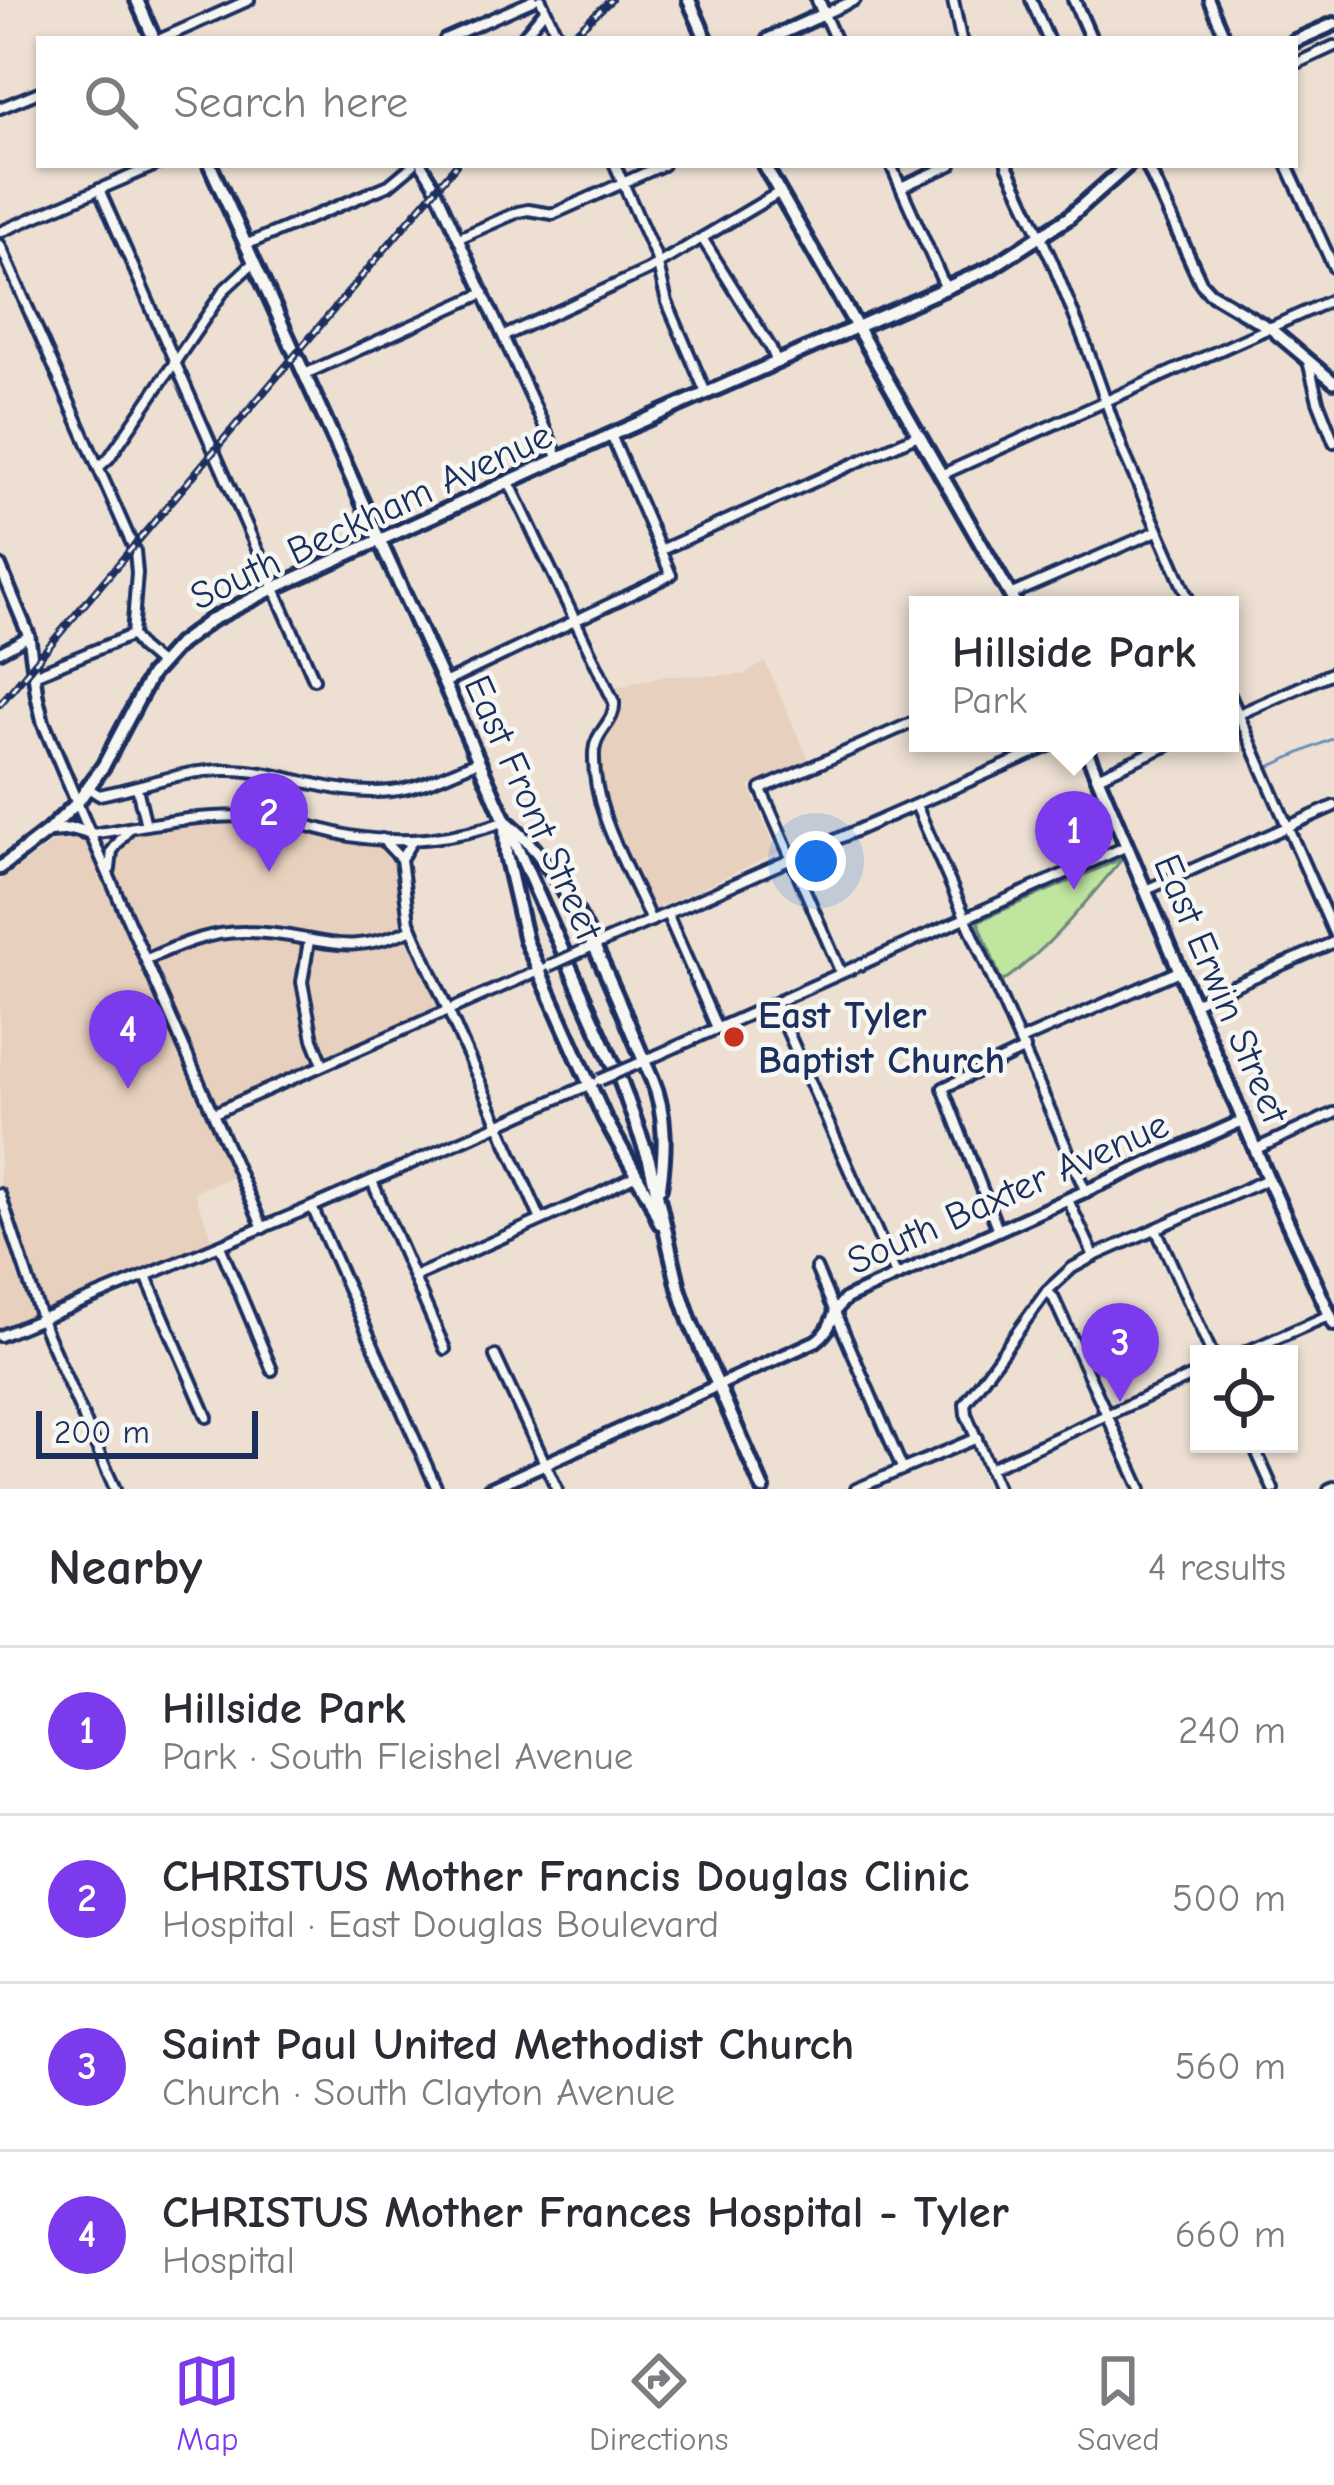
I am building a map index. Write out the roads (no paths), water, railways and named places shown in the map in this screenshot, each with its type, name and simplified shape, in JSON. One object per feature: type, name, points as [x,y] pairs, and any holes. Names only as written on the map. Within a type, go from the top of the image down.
[{"type":"main road","points":[[136,0],[155,36]]},
{"type":"main road","points":[[689,0],[705,36]]},
{"type":"main road","points":[[776,36],[824,14],[818,0]]},
{"type":"main road","points":[[1298,40],[1334,24]]},
{"type":"main road","name":"East Front Street","points":[[211,168],[626,1096],[659,1195],[690,1321],[763,1489]]},
{"type":"main road","points":[[766,168],[1011,596]]},
{"type":"main road","name":"South Beckham Avenue","points":[[0,868],[77,803],[111,754],[144,685],[199,628],[272,589],[989,268],[1082,208],[1125,168]]},
{"type":"main road","name":"East Erwin Street","points":[[1087,752],[1332,1319]]},
{"type":"main road","points":[[506,821],[537,852],[571,901],[639,1063],[656,1089],[664,1158],[659,1195]]},
{"type":"main road","points":[[506,821],[506,855],[519,918],[671,1250]]},
{"type":"main road","points":[[47,832],[75,829],[92,834]]},
{"type":"street","points":[[164,36],[249,0]]},
{"type":"street","points":[[834,36],[824,14],[855,0]]},
{"type":"street","points":[[953,0],[960,36]]},
{"type":"street","points":[[1031,0],[1047,36]]},
{"type":"street","points":[[1074,0],[1090,36]]},
{"type":"street","points":[[1208,0],[1225,36]]},
{"type":"street","points":[[453,36],[540,3]]},
{"type":"street","points":[[523,36],[540,3]]},
{"type":"street","points":[[540,3],[557,36]]},
{"type":"street","points":[[1298,63],[1334,46]]},
{"type":"street","points":[[0,108],[36,93]]},
{"type":"street","points":[[0,232],[149,168]]},
{"type":"street","points":[[245,245],[389,185],[409,168]]},
{"type":"street","points":[[424,168],[559,459]]},
{"type":"street","points":[[616,168],[706,393]]},
{"type":"street","points":[[459,238],[518,212],[554,214],[657,168]]},
{"type":"street","points":[[892,168],[946,289]]},
{"type":"street","points":[[901,187],[944,168]]},
{"type":"street","points":[[1008,168],[1187,596]]},
{"type":"street","points":[[1148,168],[1201,283],[1271,329],[1334,382]]},
{"type":"street","points":[[1288,168],[1334,268]]},
{"type":"street","points":[[99,189],[314,679]]},
{"type":"street","points":[[504,336],[658,264],[778,193]]},
{"type":"street","points":[[702,238],[777,363]]},
{"type":"street","points":[[0,245],[137,557],[132,635],[160,664]]},
{"type":"street","points":[[99,467],[225,289],[253,262]]},
{"type":"street","points":[[304,375],[484,293]]},
{"type":"street","points":[[941,475],[1334,299]]},
{"type":"street","points":[[1307,360],[1334,442]]},
{"type":"street","points":[[444,682],[671,575],[611,435]]},
{"type":"street","points":[[661,550],[918,435]]},
{"type":"street","points":[[509,482],[615,707],[595,743],[598,797],[651,921]]},
{"type":"street","points":[[1021,596],[1158,531]]},
{"type":"street","points":[[0,566],[29,636],[43,722],[263,1228]]},
{"type":"street","points":[[34,675],[132,635]]},
{"type":"street","points":[[0,652],[29,636]]},
{"type":"street","points":[[1239,714],[1334,672]]},
{"type":"street","points":[[842,973],[761,789],[909,724]]},
{"type":"street","points":[[1194,1003],[1334,937],[1289,826],[1239,726]]},
{"type":"street","points":[[214,1114],[1036,752]]},
{"type":"street","points":[[1097,777],[1153,752]]},
{"type":"street","points":[[88,788],[99,795],[185,773],[228,770],[363,792],[390,792],[423,784],[478,760]]},
{"type":"street","points":[[136,788],[146,825]]},
{"type":"street","points":[[916,805],[1086,1192]]},
{"type":"street","points":[[1146,890],[1334,806]]},
{"type":"street","points":[[92,834],[208,817],[259,817],[356,837],[413,840],[506,821]]},
{"type":"street","points":[[110,874],[110,856],[128,828]]},
{"type":"street","points":[[382,839],[401,859]]},
{"type":"street","points":[[413,840],[401,859],[412,929],[541,1220]]},
{"type":"street","points":[[0,1336],[372,1181],[1127,846]]},
{"type":"street","points":[[667,914],[717,1028]]},
{"type":"street","points":[[147,959],[194,939],[229,932],[263,932],[356,946],[412,929]]},
{"type":"street","points":[[309,941],[302,982],[323,1064]]},
{"type":"street","points":[[998,1229],[943,1088],[1179,970]]},
{"type":"street","points":[[775,1003],[896,1275]]},
{"type":"street","points":[[1256,1149],[1334,1113]]},
{"type":"street","name":"South Baxter Avenue","points":[[488,1489],[820,1339],[844,1300],[1244,1120]]},
{"type":"street","points":[[414,1277],[636,1174]]},
{"type":"street","points":[[998,1489],[965,1404],[1047,1291],[1094,1256],[1268,1179]]},
{"type":"street","points":[[372,1181],[445,1349]]},
{"type":"street","points":[[0,1194],[41,1318],[115,1489]]},
{"type":"street","points":[[1067,1200],[1094,1256]]},
{"type":"street","points":[[312,1207],[437,1489]]},
{"type":"street","points":[[1156,1228],[1208,1345]]},
{"type":"street","points":[[220,1246],[272,1370]]},
{"type":"street","points":[[816,1268],[902,1468]]},
{"type":"street","points":[[146,1276],[207,1417]]},
{"type":"street","points":[[1047,1291],[1141,1489]]},
{"type":"street","points":[[1264,1345],[1332,1319]]},
{"type":"street","points":[[495,1356],[557,1489]]},
{"type":"street","points":[[990,1468],[1190,1377]]},
{"type":"street","points":[[856,1489],[976,1438]]},
{"type":"street","points":[[1257,1453],[1274,1489]]},
{"type":"waterway","points":[[1271,766],[1334,738]]},
{"type":"railway","points":[[571,36],[611,0]]},
{"type":"railway","points":[[0,704],[453,168]]},
{"type":"place","name":"CHRISTUS Mother Francis Douglas Clinic","points":[[269,872]]},
{"type":"place","name":"Hillside Park","points":[[1074,890]]},
{"type":"place","name":"East Tyler Baptist Church","points":[[734,1037]]},
{"type":"place","name":"CHRISTUS Mother Frances Hospital - Tyler","points":[[128,1089]]},
{"type":"place","name":"Saint Paul United Methodist Church","points":[[1120,1402]]}]
